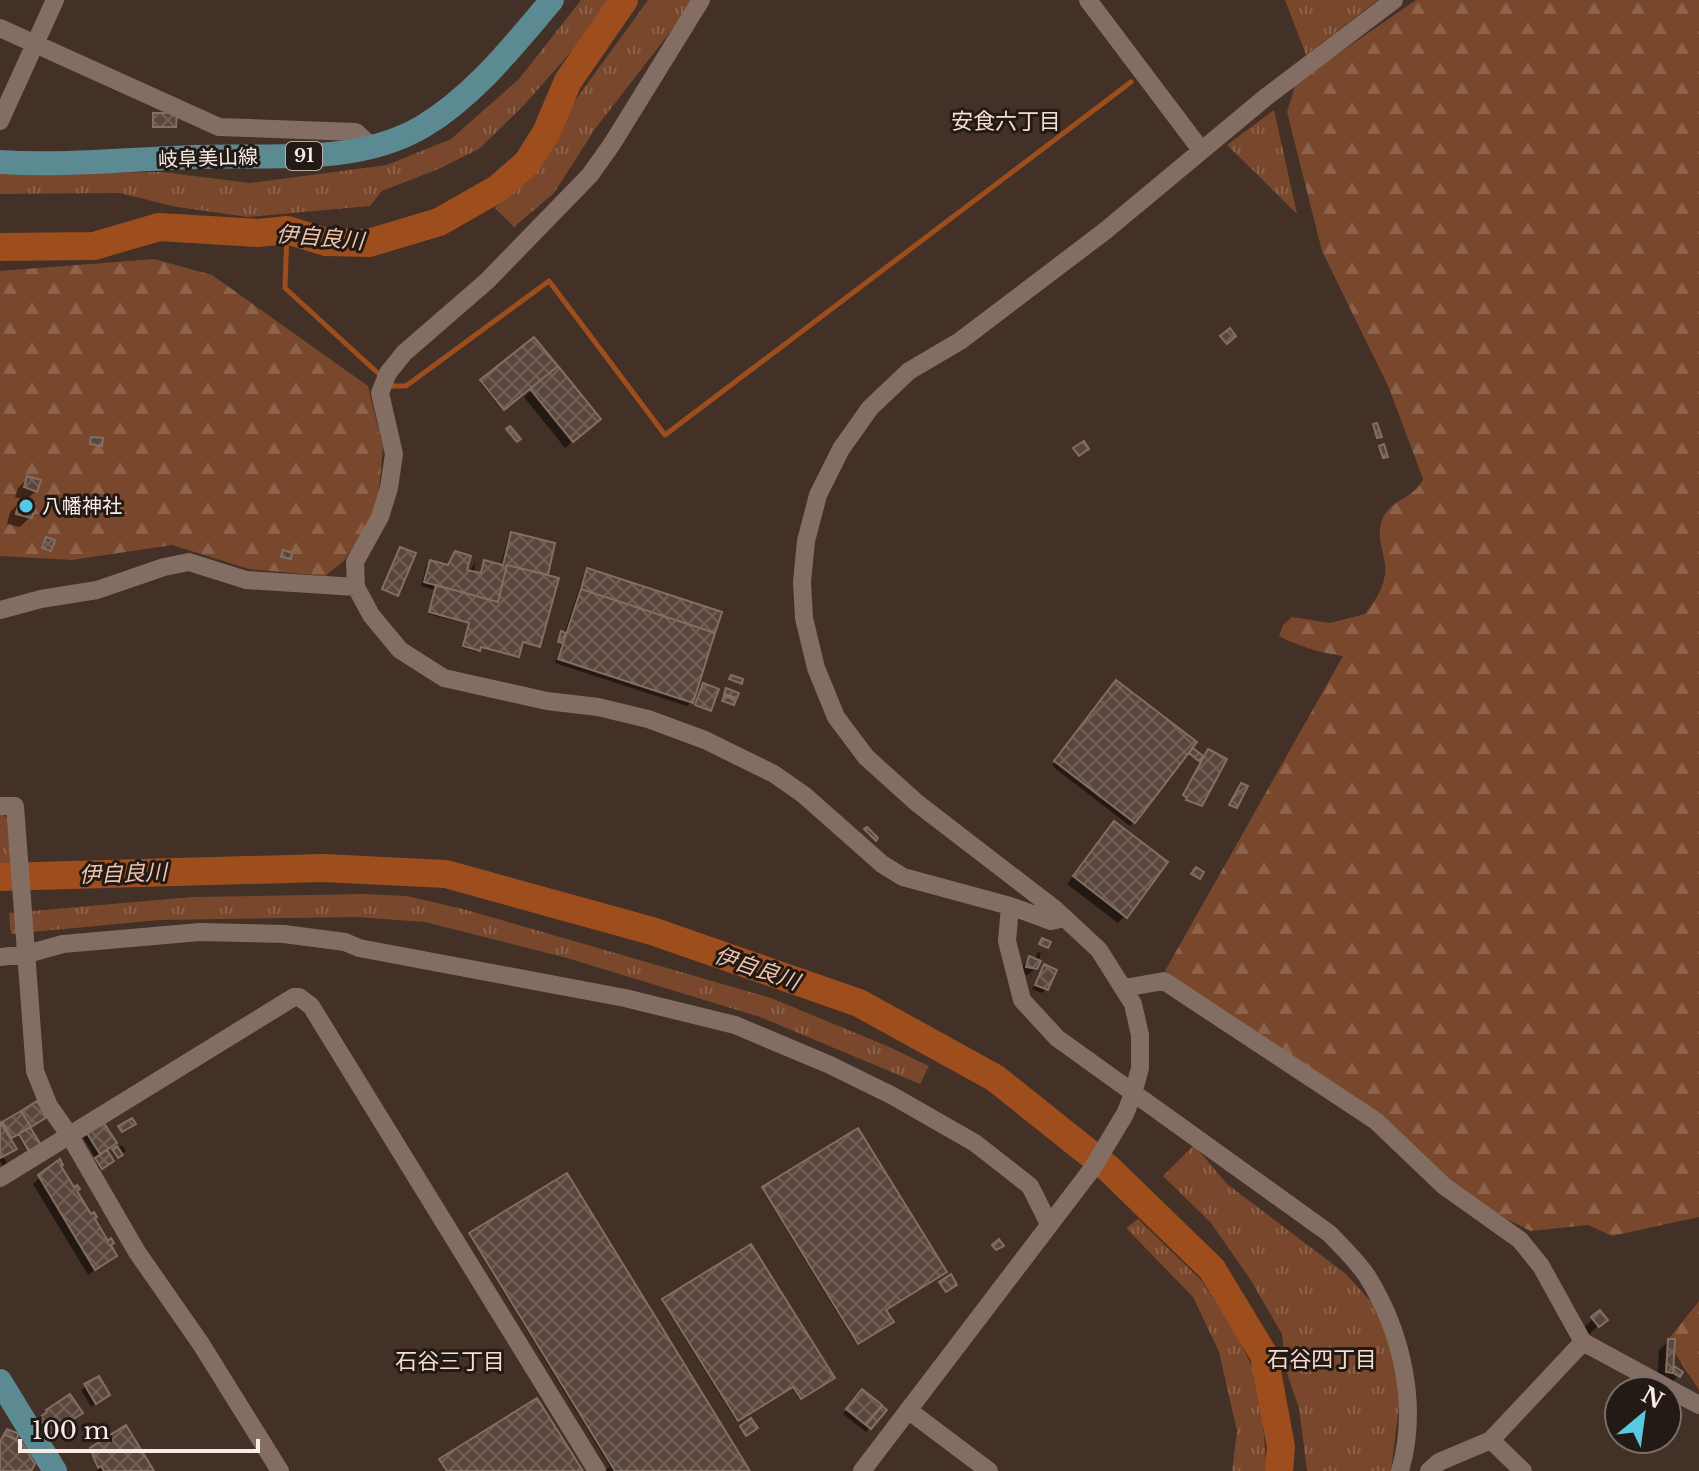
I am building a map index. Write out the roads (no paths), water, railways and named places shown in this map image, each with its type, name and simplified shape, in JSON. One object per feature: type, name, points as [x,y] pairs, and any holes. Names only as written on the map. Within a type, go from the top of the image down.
[{"type":"main road","name":"岐阜美山線","points":[[0,162],[52,165],[195,157],[304,156],[372,147],[419,128],[455,104],[509,51],[552,0]]},
{"type":"main road","points":[[0,1381],[49,1467]]},
{"type":"street","points":[[0,121],[55,0]]},
{"type":"street","points":[[701,0],[590,175],[487,281],[404,353],[388,373],[380,393],[394,454],[389,488],[380,517],[355,562],[356,587],[371,615],[400,650],[444,678],[547,701],[598,707],[648,719],[705,740],[774,774],[804,795],[882,864],[903,877],[1010,906],[1051,921],[1065,918]]},
{"type":"street","points":[[1088,0],[1203,148]]},
{"type":"street","points":[[862,1471],[1092,1169],[1125,1114],[1133,1094],[1140,1068],[1140,1035],[1133,1004],[1099,950],[1065,918],[917,803],[866,757],[836,717],[816,668],[804,618],[802,582],[806,541],[818,495],[841,449],[870,408],[909,371],[960,341],[1105,231],[1266,97],[1394,0]]},
{"type":"street","points":[[0,28],[219,127],[356,132],[372,147]]},
{"type":"street","points":[[0,610],[41,599],[97,590],[164,567],[189,562],[246,580],[356,587]]},
{"type":"street","points":[[0,806],[15,806],[35,1071],[49,1106],[70,1136],[137,1252],[201,1344],[280,1471]]},
{"type":"street","points":[[1010,906],[1007,941],[1022,1000],[1057,1038],[1330,1234],[1366,1274],[1402,1357],[1408,1407],[1406,1452],[1400,1471]]},
{"type":"street","points":[[0,957],[27,948],[200,932],[284,934],[345,942],[359,948],[704,1016],[735,1025],[830,1065],[893,1096],[975,1143],[1030,1186],[1054,1218]]},
{"type":"street","points":[[1124,988],[1164,981],[1376,1121],[1444,1186],[1520,1240],[1541,1266],[1583,1342],[1699,1405]]},
{"type":"street","points":[[0,1178],[294,997],[299,997],[311,1006],[597,1471]]},
{"type":"street","points":[[1429,1471],[1439,1462],[1491,1440],[1583,1342]]},
{"type":"street","points":[[908,1410],[989,1471]]},
{"type":"street","points":[[1491,1440],[1523,1471]]},
{"type":"waterway","name":"伊自良川","points":[[0,247],[94,246],[159,227],[258,233],[287,230],[326,242],[369,243],[439,222],[497,189],[527,163],[546,133],[568,81],[624,0]]},
{"type":"waterway","points":[[287,230],[285,288],[392,386],[406,386],[549,281],[665,435],[1131,82]]},
{"type":"waterway","name":"伊自良川","points":[[0,877],[323,868],[446,874],[652,931],[859,1003],[995,1078],[1109,1169],[1212,1269],[1264,1355],[1281,1447],[1279,1471]]},
{"type":"place","name":"八幡神社","points":[[26,506]]},
{"type":"district","name":"安食六丁目","points":[[1006,121]]},
{"type":"district","name":"石谷四丁目","points":[[1322,1359]]},
{"type":"district","name":"石谷三丁目","points":[[450,1361]]}]
